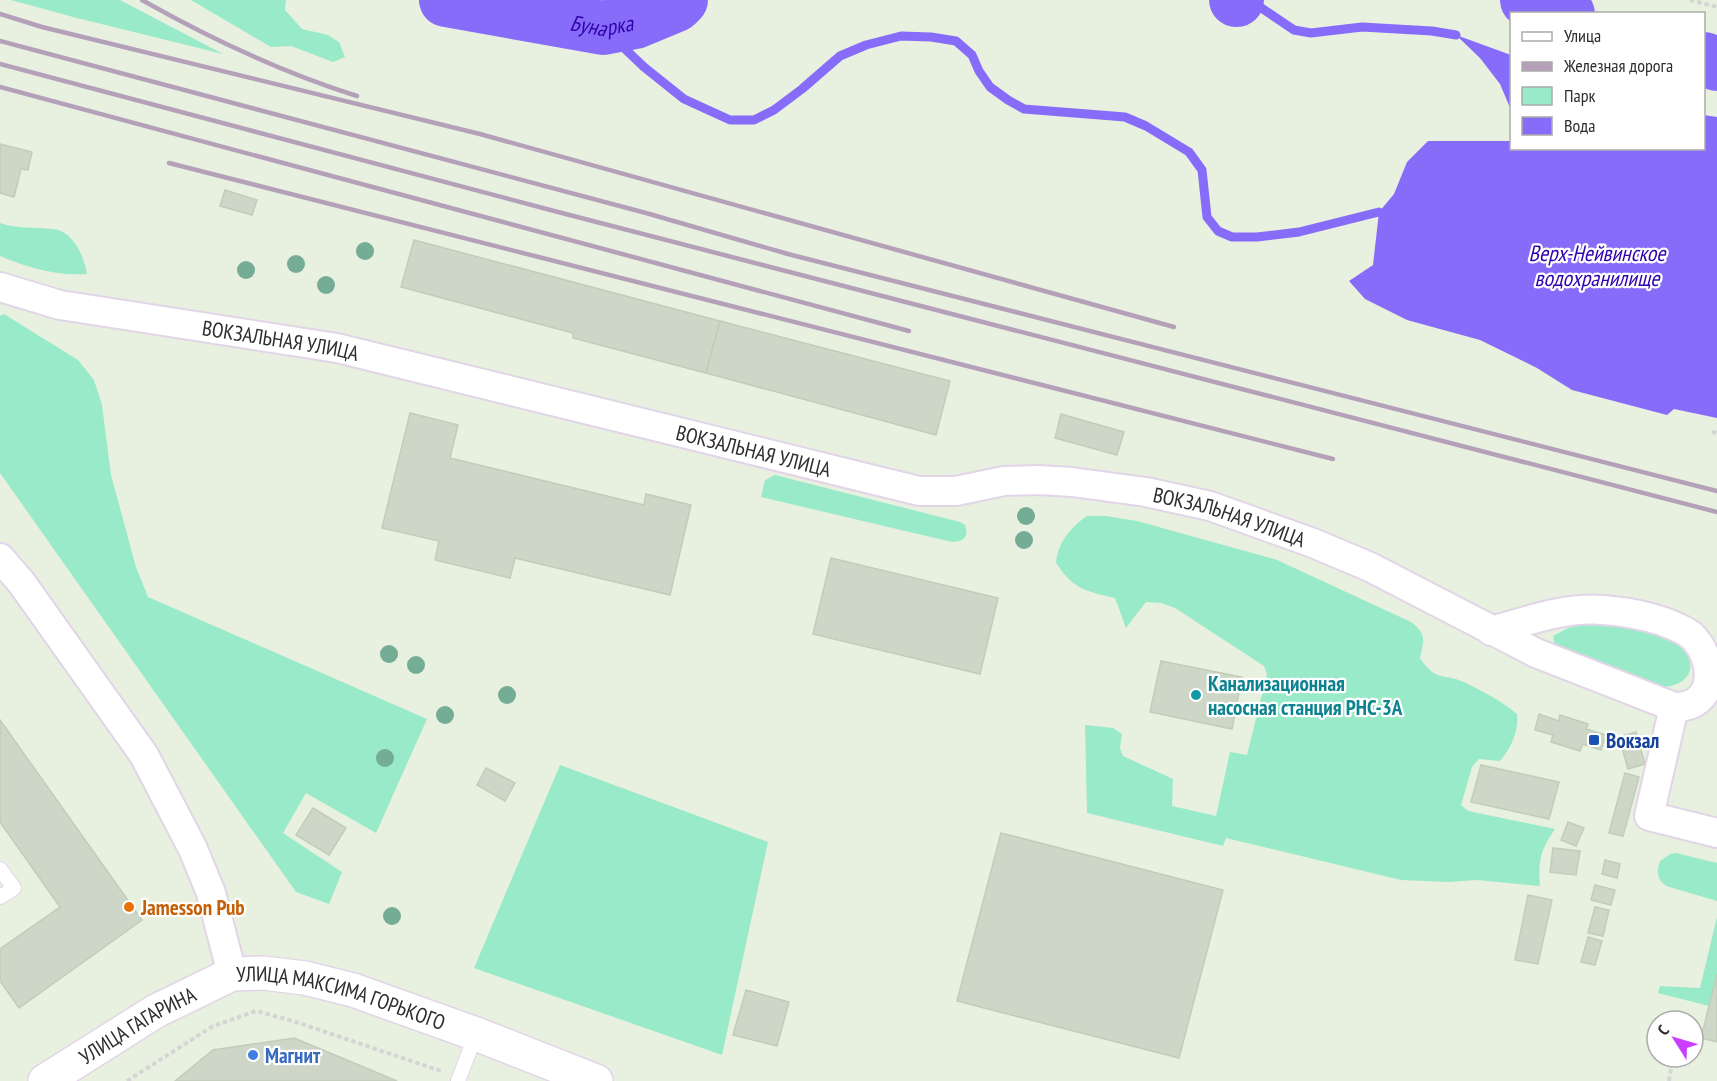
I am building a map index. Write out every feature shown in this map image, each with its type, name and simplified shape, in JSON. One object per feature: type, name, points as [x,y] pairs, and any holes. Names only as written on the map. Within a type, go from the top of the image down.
[{"type":"street","name":"ВОКЗАЛЬНАЯ УЛИЦА","points":[[0,287],[60,305],[338,348],[919,491],[956,491],[1004,481],[1039,480],[1146,492],[1210,506],[1361,563],[1536,653],[1674,707]]},
{"type":"street","name":"УЛИЦА МАКСИМА ГОРЬКОГО","points":[[0,558],[21,582],[144,754],[193,849],[212,893],[232,974],[262,973],[304,978],[353,990],[476,1034],[596,1081]]},
{"type":"street","points":[[1491,631],[1556,613],[1579,610],[1628,613],[1690,634],[1704,646],[1713,659],[1716,674],[1714,688],[1704,701],[1690,707],[1674,707],[1649,816],[1717,833]]},
{"type":"street","name":"УЛИЦА ГАГАРИНА","points":[[45,1081],[156,1011],[232,974]]},
{"type":"lane","points":[[0,869],[14,888],[0,897]]},
{"type":"lane","points":[[459,1079],[476,1034]]},
{"type":"path","points":[[1690,0],[1717,7]]},
{"type":"path","points":[[127,1081],[213,1026],[256,1011],[293,1021],[459,1079]]},
{"type":"green space","points":[[11,0],[120,0],[223,54],[73,17]]},
{"type":"green space","points":[[191,0],[286,0],[285,10],[302,29],[328,35],[339,42],[345,57],[333,62],[291,46],[271,47]]},
{"type":"green space","points":[[0,223],[59,230],[66,234],[80,252],[87,274],[64,274],[43,270],[0,256]]},
{"type":"green space","points":[[4,314],[78,360],[94,380],[102,405],[111,475],[136,567],[148,597],[427,719],[376,833],[306,793],[283,833],[342,872],[329,904],[296,892],[0,473],[0,316]]},
{"type":"green space","points":[[775,475],[960,522],[965,525],[966,535],[960,541],[952,542],[761,497],[765,480]]},
{"type":"green space","points":[[1087,516],[1106,516],[1137,521],[1277,560],[1416,626],[1423,638],[1420,658],[1431,671],[1471,685],[1517,714],[1515,733],[1508,751],[1500,761],[1479,759],[1472,767],[1461,805],[1468,811],[1555,829],[1541,856],[1540,886],[1477,880],[1449,882],[1401,880],[1226,838],[1223,846],[1087,813],[1085,725],[1113,728],[1122,734],[1120,748],[1123,756],[1173,779],[1172,806],[1216,816],[1230,752],[1247,755],[1267,674],[1264,666],[1175,608],[1161,603],[1146,602],[1126,628],[1115,598],[1088,591],[1074,584],[1056,563],[1057,555],[1070,531]]},
{"type":"green space","points":[[1585,624],[1608,624],[1634,628],[1670,640],[1679,646],[1690,662],[1687,676],[1675,685],[1656,686],[1558,648],[1553,636],[1568,628]]},
{"type":"green space","points":[[560,765],[768,842],[722,1055],[474,968]]},
{"type":"green space","points":[[1676,853],[1717,863],[1717,901],[1666,886],[1661,881],[1658,872],[1660,861]]},
{"type":"green space","points":[[1717,917],[1717,974],[1709,1006],[1658,993],[1660,986],[1700,988]]},
{"type":"water","points":[[1456,35],[1510,55],[1510,108],[1500,84],[1480,58]]},
{"type":"water","name":"Верх-Нейвинское водохранилище","points":[[1705,115],[1717,117],[1717,418],[1674,409],[1667,415],[1572,390],[1537,368],[1480,340],[1407,320],[1365,299],[1349,281],[1373,265],[1379,212],[1394,194],[1407,162],[1428,141],[1510,141],[1510,150],[1705,150]]},
{"type":"building","points":[[0,144],[32,152],[28,170],[21,169],[14,197],[0,193]]},
{"type":"building","points":[[225,190],[257,200],[252,215],[220,206]]},
{"type":"building","points":[[414,240],[720,321],[706,373],[573,338],[573,333],[401,287]]},
{"type":"building","points":[[720,321],[950,381],[936,435],[706,373]]},
{"type":"building","points":[[410,413],[458,425],[450,458],[644,505],[646,494],[691,505],[670,595],[515,558],[510,578],[435,560],[439,541],[382,528]]},
{"type":"building","points":[[1061,414],[1124,432],[1117,455],[1055,438]]},
{"type":"building","points":[[831,558],[998,598],[980,674],[813,634]]},
{"type":"building","name":"Канализационная насосная станция РНС-3А","points":[[1161,661],[1242,677],[1232,729],[1150,712]]},
{"type":"building","points":[[1539,714],[1559,721],[1560,715],[1588,724],[1586,729],[1606,735],[1601,750],[1583,744],[1580,751],[1551,742],[1553,735],[1535,730]]},
{"type":"building","points":[[0,720],[142,920],[19,1008],[0,981],[0,949],[60,907],[0,822]]},
{"type":"building","points":[[1636,732],[1645,764],[1628,769],[1619,737]]},
{"type":"building","points":[[1481,765],[1559,782],[1549,819],[1471,802]]},
{"type":"building","points":[[486,768],[515,783],[505,801],[477,785]]},
{"type":"building","points":[[1625,773],[1639,777],[1623,836],[1609,833]]},
{"type":"building","points":[[313,808],[346,828],[329,855],[296,835]]},
{"type":"building","points":[[1568,822],[1584,828],[1576,846],[1561,840]]},
{"type":"building","points":[[1001,833],[1223,890],[1179,1058],[957,1001]]},
{"type":"building","points":[[1553,848],[1580,851],[1576,875],[1550,872]]},
{"type":"building","points":[[1605,860],[1620,864],[1617,878],[1602,874]]},
{"type":"building","points":[[1595,885],[1615,890],[1611,905],[1591,900]]},
{"type":"building","points":[[1528,895],[1552,900],[1538,964],[1515,960]]},
{"type":"building","points":[[1595,907],[1609,910],[1603,936],[1588,933]]},
{"type":"building","points":[[1588,937],[1602,941],[1595,965],[1581,962]]},
{"type":"building","points":[[1717,974],[1717,1042],[1705,1039],[1705,1022]]},
{"type":"building","points":[[746,990],[789,1002],[777,1046],[733,1035]]},
{"type":"building","points":[[294,1038],[397,1081],[175,1081],[213,1050]]},
{"type":"waterway","name":"Бунарка","points":[[446,0],[603,28],[635,22],[676,5],[681,0]]},
{"type":"waterway","points":[[1237,0],[1257,5],[1294,30],[1311,33],[1362,27],[1432,31],[1456,35]]},
{"type":"waterway","name":"Бунарка","points":[[1527,0],[1562,12]]},
{"type":"waterway","points":[[603,28],[644,67],[684,99],[730,120],[754,120],[774,110],[840,56],[866,45],[901,36],[956,41],[972,55],[990,87],[1024,109],[1125,117],[1146,126],[1189,152],[1202,170],[1207,217],[1218,231],[1232,237],[1257,237],[1299,232],[1379,212]]},
{"type":"waterway","name":"Бунарка","points":[[1705,59],[1717,64]]},
{"type":"railway","points":[[142,0],[247,54],[357,96]]},
{"type":"railway","points":[[0,14],[42,27],[480,134],[1174,327]]},
{"type":"railway","points":[[0,41],[646,213],[788,254],[1717,491]]},
{"type":"railway","points":[[0,64],[558,212],[1717,512]]},
{"type":"railway","points":[[0,87],[909,331]]},
{"type":"railway","points":[[169,163],[1333,459]]},
{"type":"place","name":"Канализационная насосная станция РНС-3А","points":[[1196,695]]},
{"type":"place","name":"Вокзал","points":[[1594,740]]},
{"type":"place","name":"Jamesson Pub","points":[[129,907]]},
{"type":"place","name":"Магнит","points":[[253,1055]]}]
